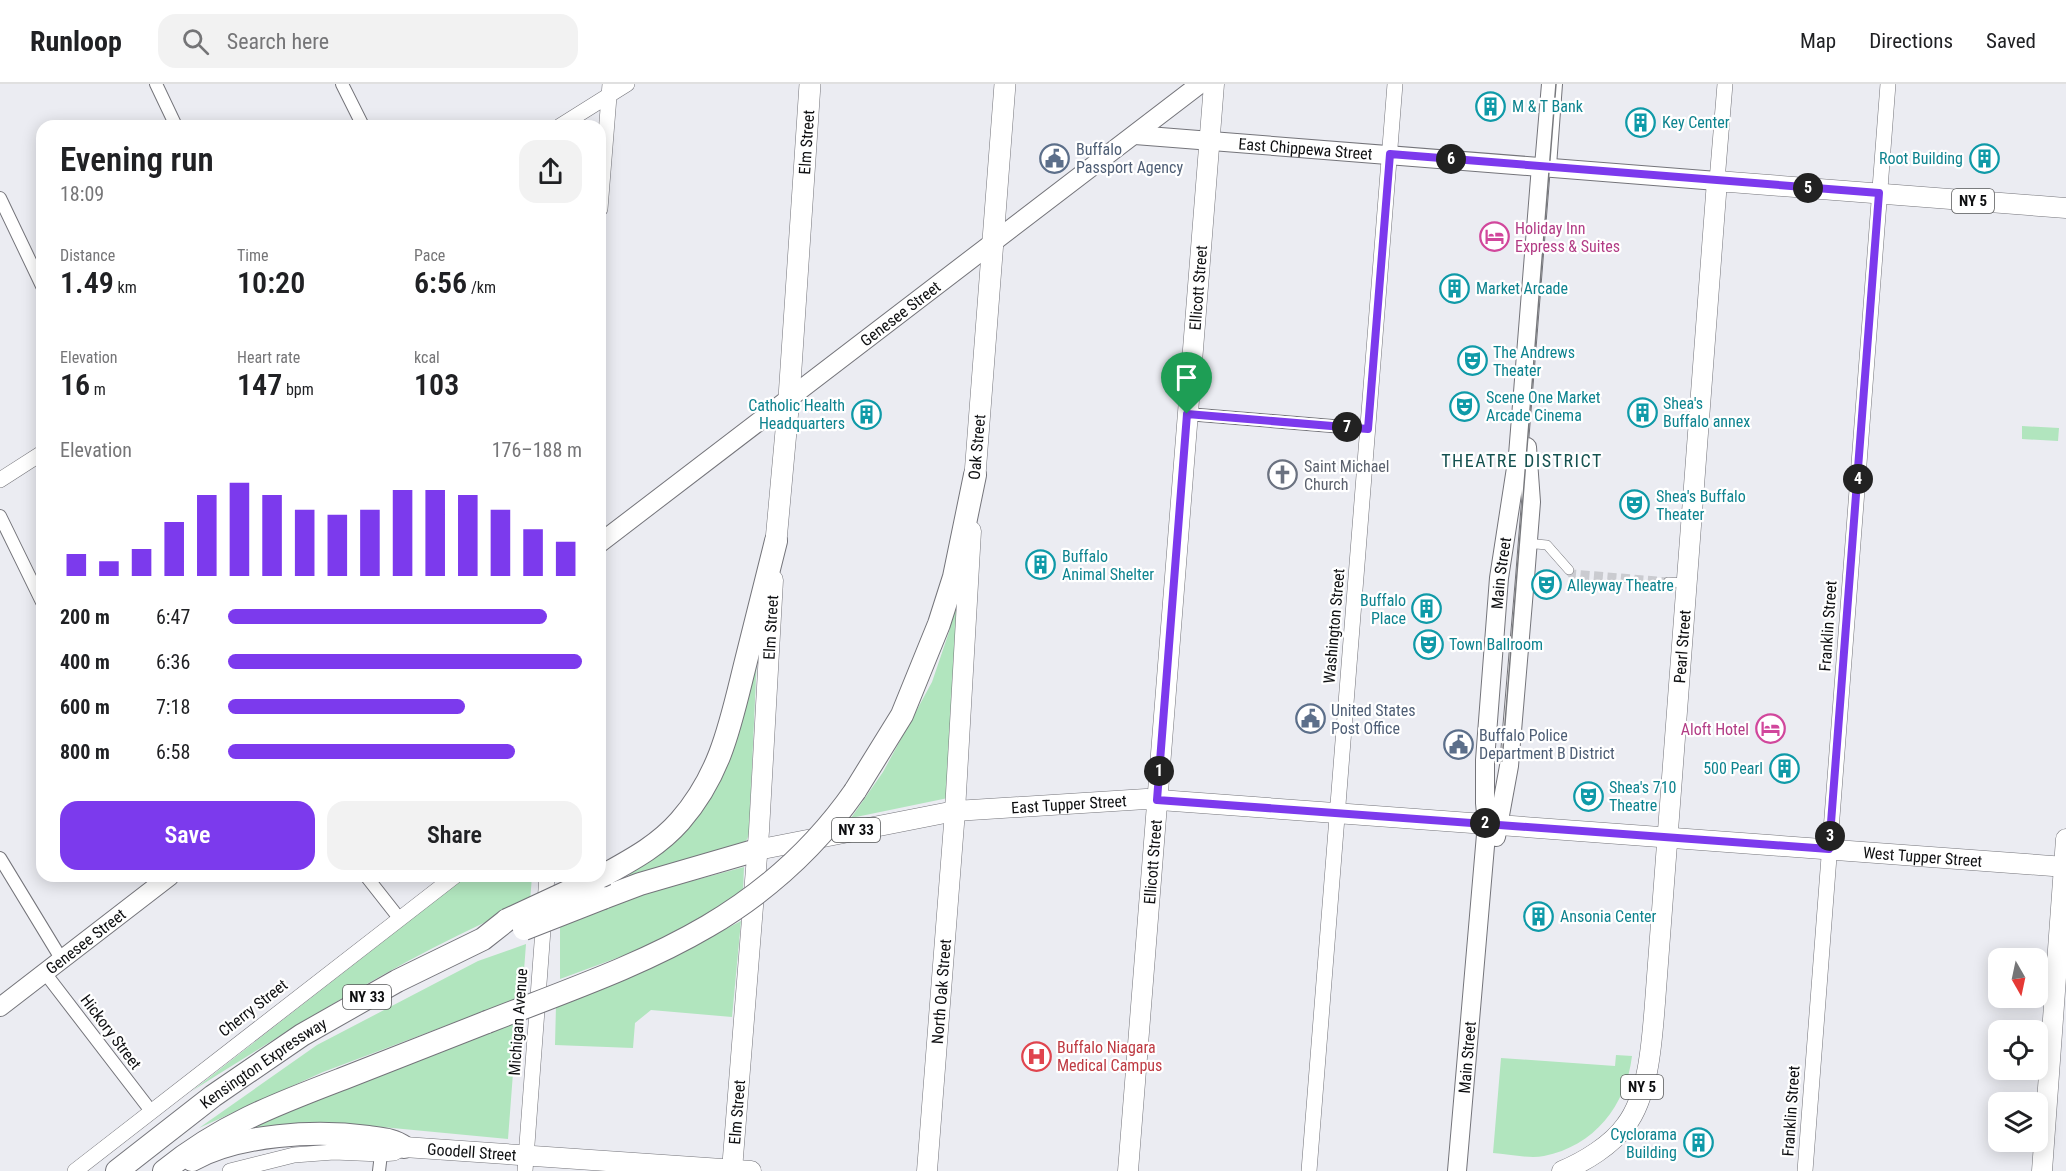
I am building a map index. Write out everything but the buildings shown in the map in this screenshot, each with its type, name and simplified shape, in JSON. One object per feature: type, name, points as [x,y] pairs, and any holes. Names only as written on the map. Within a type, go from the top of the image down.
[{"type":"highway","name":"Elm Street","points":[[776,541],[789,398],[810,84]]},
{"type":"highway","name":"Oak Street","points":[[975,475],[1005,84]]},
{"type":"highway","points":[[164,1171],[214,1134],[252,1115],[638,963],[677,944],[742,906],[801,857],[834,822],[902,715],[939,624],[954,576],[975,475]]},
{"type":"highway","points":[[606,874],[648,851],[680,822],[705,789],[721,756],[776,541]]},
{"type":"highway","name":"NY 33","points":[[483,939],[512,934],[651,880],[757,850]]},
{"type":"highway","points":[[483,939],[507,921],[589,882]]},
{"type":"highway","name":"Kensington Expressway","points":[[117,1171],[213,1096],[302,1035],[397,981],[483,939]]},
{"type":"highway","points":[[172,1171],[196,1158],[229,1146],[267,1138],[307,1134],[361,1136],[395,1141],[404,1147]]},
{"type":"main road","name":"Genesee Street","points":[[606,538],[1200,84]]},
{"type":"main road","name":"Ellicott Street","points":[[1128,1171],[1214,84]]},
{"type":"main road","name":"East Chippewa Street","points":[[1135,135],[1717,181]]},
{"type":"main road","name":"Main Street","points":[[1457,1171],[1492,824],[1509,766],[1526,578],[1531,495],[1527,455],[1547,166]]},
{"type":"main road","name":"Main Street","points":[[1492,824],[1485,803],[1485,760],[1499,578],[1518,454],[1547,166]]},
{"type":"main road","name":"NY 5","points":[[1717,181],[2066,208]]},
{"type":"main road","name":"Pearl Street","points":[[1562,1171],[1579,1164],[1597,1152],[1626,1126],[1635,1110],[1647,1072],[1668,837],[1677,582],[1717,181]]},
{"type":"main road","name":"Oak Street","points":[[955,811],[975,475]]},
{"type":"main road","name":"Elm Street","points":[[741,1170],[766,678],[776,541]]},
{"type":"main road","name":"East Tupper Street","points":[[757,850],[955,811],[1157,800],[1492,824]]},
{"type":"main road","name":"North Oak Street","points":[[927,1171],[955,811]]},
{"type":"main road","name":"West Tupper Street","points":[[1492,824],[2065,867]]},
{"type":"main road","points":[[1469,1171],[1492,824]]},
{"type":"main road","points":[[2042,1171],[2060,1001],[2066,839]]},
{"type":"main road","name":"Genesee Street","points":[[0,1007],[162,882]]},
{"type":"main road","name":"Goodell Street","points":[[404,1147],[526,1163],[741,1170]]},
{"type":"street","points":[[156,84],[174,120]]},
{"type":"street","points":[[342,84],[360,120]]},
{"type":"street","points":[[568,120],[609,90],[627,84]]},
{"type":"street","name":"Washington Street","points":[[1309,1171],[1395,84]]},
{"type":"street","name":"Main Street","points":[[1547,166],[1548,84]]},
{"type":"street","name":"Main Street","points":[[1547,166],[1556,84]]},
{"type":"street","name":"Pearl Street","points":[[1717,181],[1725,84]]},
{"type":"street","name":"Franklin Street","points":[[1805,1171],[1888,84]]},
{"type":"street","points":[[606,130],[609,90]]},
{"type":"street","points":[[0,198],[36,273]]},
{"type":"street","points":[[1187,414],[1368,429]]},
{"type":"street","points":[[0,480],[36,457]]},
{"type":"street","points":[[0,516],[36,590]]},
{"type":"street","points":[[1536,544],[1547,544],[1569,570]]},
{"type":"street","points":[[0,858],[62,960]]},
{"type":"street","points":[[371,882],[399,918]]},
{"type":"street","name":"Cherry Street","points":[[75,1171],[446,882]]},
{"type":"street","name":"Michigan Avenue","points":[[526,1163],[547,882]]},
{"type":"street","name":"Hickory Street","points":[[45,974],[150,1111]]},
{"type":"street","name":"Goodell Street","points":[[231,1171],[294,1155],[334,1152],[381,1154],[394,1153],[404,1147]]},
{"type":"street","points":[[380,1171],[381,1154]]},
{"type":"green space","points":[[2022,426],[2059,428],[2058,441],[2022,439]]},
{"type":"green space","points":[[961,578],[948,798],[851,818],[883,772],[932,682],[949,632]]},
{"type":"green space","points":[[757,655],[749,835],[745,843],[625,881],[630,874],[680,834]]},
{"type":"green space","points":[[744,867],[743,892],[707,916],[644,948],[560,979],[560,925],[628,898]]},
{"type":"green space","points":[[459,882],[532,882],[530,902],[399,966],[315,1014],[192,1091]]},
{"type":"green space","points":[[741,921],[732,1017],[651,1010],[635,1023],[633,1048],[555,1045],[556,1005],[700,942]]},
{"type":"green space","points":[[526,944],[522,997],[323,1072],[199,1128],[317,1045],[478,961]]},
{"type":"green space","points":[[517,1020],[508,1139],[340,1123],[305,1124],[234,1137],[259,1122]]},
{"type":"green space","points":[[1616,1055],[1632,1056],[1629,1074],[1615,1107],[1592,1133],[1562,1151],[1544,1156],[1525,1157],[1493,1153],[1501,1058],[1615,1066]]},
{"type":"tunnel","points":[[1569,570],[1572,574],[1668,582]]},
{"type":"tram line","points":[[1502,761],[1556,84]]},
{"type":"place","name":"M & T Bank","points":[[1491,106]]},
{"type":"place","name":"Key Center","points":[[1641,122]]},
{"type":"place","name":"Buffalo Passport Agency","points":[[1055,158]]},
{"type":"place","name":"Root Building","points":[[1984,158]]},
{"type":"place","name":"Holiday Inn Express & Suites","points":[[1494,237]]},
{"type":"place","name":"Market Arcade","points":[[1455,288]]},
{"type":"place","name":"The Andrews Theater","points":[[1472,361]]},
{"type":"place","name":"Scene One Market Arcade Cinema","points":[[1465,406]]},
{"type":"place","name":"Shea's Buffalo annex","points":[[1642,412]]},
{"type":"place","name":"Catholic Health Headquarters","points":[[866,414]]},
{"type":"place","name":"Saint Michael Church","points":[[1283,475]]},
{"type":"place","name":"Shea's Buffalo Theater","points":[[1635,505]]},
{"type":"place","name":"Buffalo Animal Shelter","points":[[1041,565]]},
{"type":"place","name":"Alleyway Theatre","points":[[1546,585]]},
{"type":"place","name":"Buffalo Place","points":[[1427,609]]},
{"type":"place","name":"Town Ballroom","points":[[1428,644]]},
{"type":"place","name":"United States Post Office","points":[[1310,719]]},
{"type":"place","name":"Aloft Hotel","points":[[1770,729]]},
{"type":"place","name":"Buffalo Police Department B District","points":[[1458,744]]},
{"type":"place","name":"500 Pearl","points":[[1784,768]]},
{"type":"place","name":"Shea's 710 Theatre","points":[[1588,796]]},
{"type":"place","name":"Ansonia Center","points":[[1539,916]]},
{"type":"place","name":"Buffalo Niagara Medical Campus","points":[[1036,1056]]},
{"type":"place","name":"Cyclorama Building","points":[[1698,1143]]},
{"type":"district","name":"THEATRE DISTRICT","points":[[1522,460]]},
{"type":"route","points":[[1390,154],[1879,193],[1829,849],[1157,800],[1187,414],[1368,429],[1390,154]]}]
